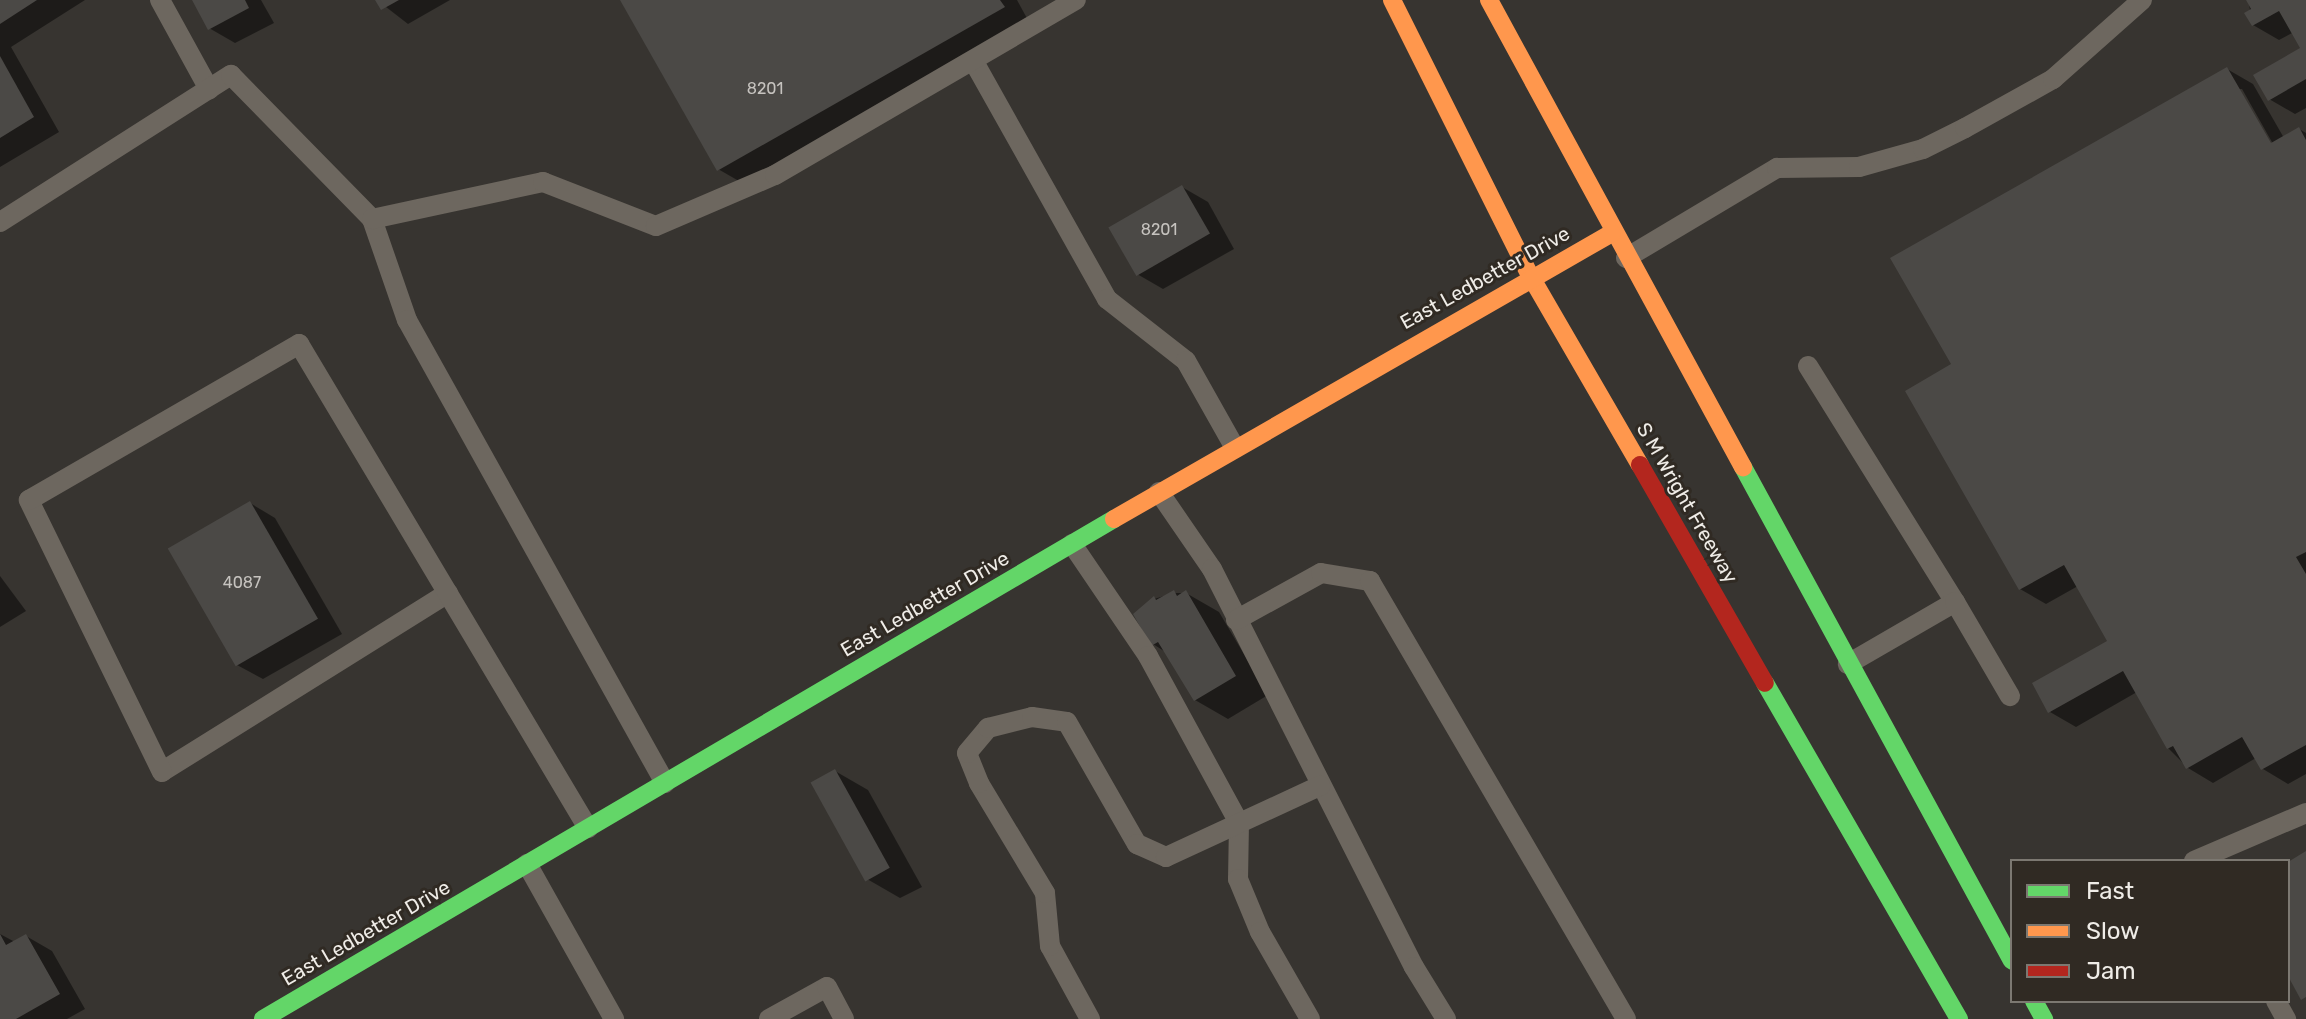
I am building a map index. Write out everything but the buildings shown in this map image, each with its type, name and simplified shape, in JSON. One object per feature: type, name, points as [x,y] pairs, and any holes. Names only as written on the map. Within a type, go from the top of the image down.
[{"type":"main road","name":"S M Wright Freeway","points":[[1392,0],[1531,277],[1959,1019]]},
{"type":"main road","points":[[1493,1],[1612,233],[2010,956]]},
{"type":"main road","name":"East Ledbetter Drive","points":[[263,1019],[1159,492],[1612,233]]},
{"type":"lane","points":[[160,0],[209,89]]},
{"type":"lane","points":[[372,219],[543,182],[656,226],[775,175],[1076,0]]},
{"type":"lane","points":[[1626,258],[1777,168],[1859,167],[1923,149],[2053,79],[2142,0]]},
{"type":"lane","points":[[974,62],[1107,299],[1186,361],[1235,448]]},
{"type":"lane","points":[[0,222],[231,75],[372,219],[407,320],[665,783]]},
{"type":"lane","points":[[448,593],[162,772],[29,500],[299,344],[448,593],[588,828]]},
{"type":"lane","points":[[1808,366],[2010,696]]},
{"type":"lane","points":[[1159,492],[1212,569],[1320,786],[1446,1019]]},
{"type":"lane","points":[[1072,544],[1148,656],[1239,823],[1238,879],[1260,932],[1310,1019]]},
{"type":"lane","points":[[1236,620],[1321,573],[1370,581],[1626,1019]]},
{"type":"lane","points":[[1848,664],[1955,602]]},
{"type":"lane","points":[[1090,1019],[1050,946],[1045,893],[979,783],[967,753],[988,728],[1032,717],[1067,722],[1137,844],[1166,857],[1320,786]]},
{"type":"lane","points":[[2200,859],[2306,813]]},
{"type":"lane","points":[[527,864],[614,1019]]},
{"type":"lane","points":[[769,1019],[827,987],[844,1019]]},
{"type":"traffic: fast","points":[[1743,467],[2010,957]]},
{"type":"traffic: fast","points":[[263,1019],[1114,519]]},
{"type":"traffic: fast","points":[[1765,683],[1959,1019]]},
{"type":"traffic: fast","points":[[2035,1003],[2044,1019]]},
{"type":"traffic: slow","points":[[1392,0],[1531,277],[1640,465]]},
{"type":"traffic: slow","points":[[1489,0],[1743,467]]},
{"type":"traffic: slow","points":[[1114,519],[1612,233]]},
{"type":"traffic: jam","points":[[1640,465],[1765,683]]}]
